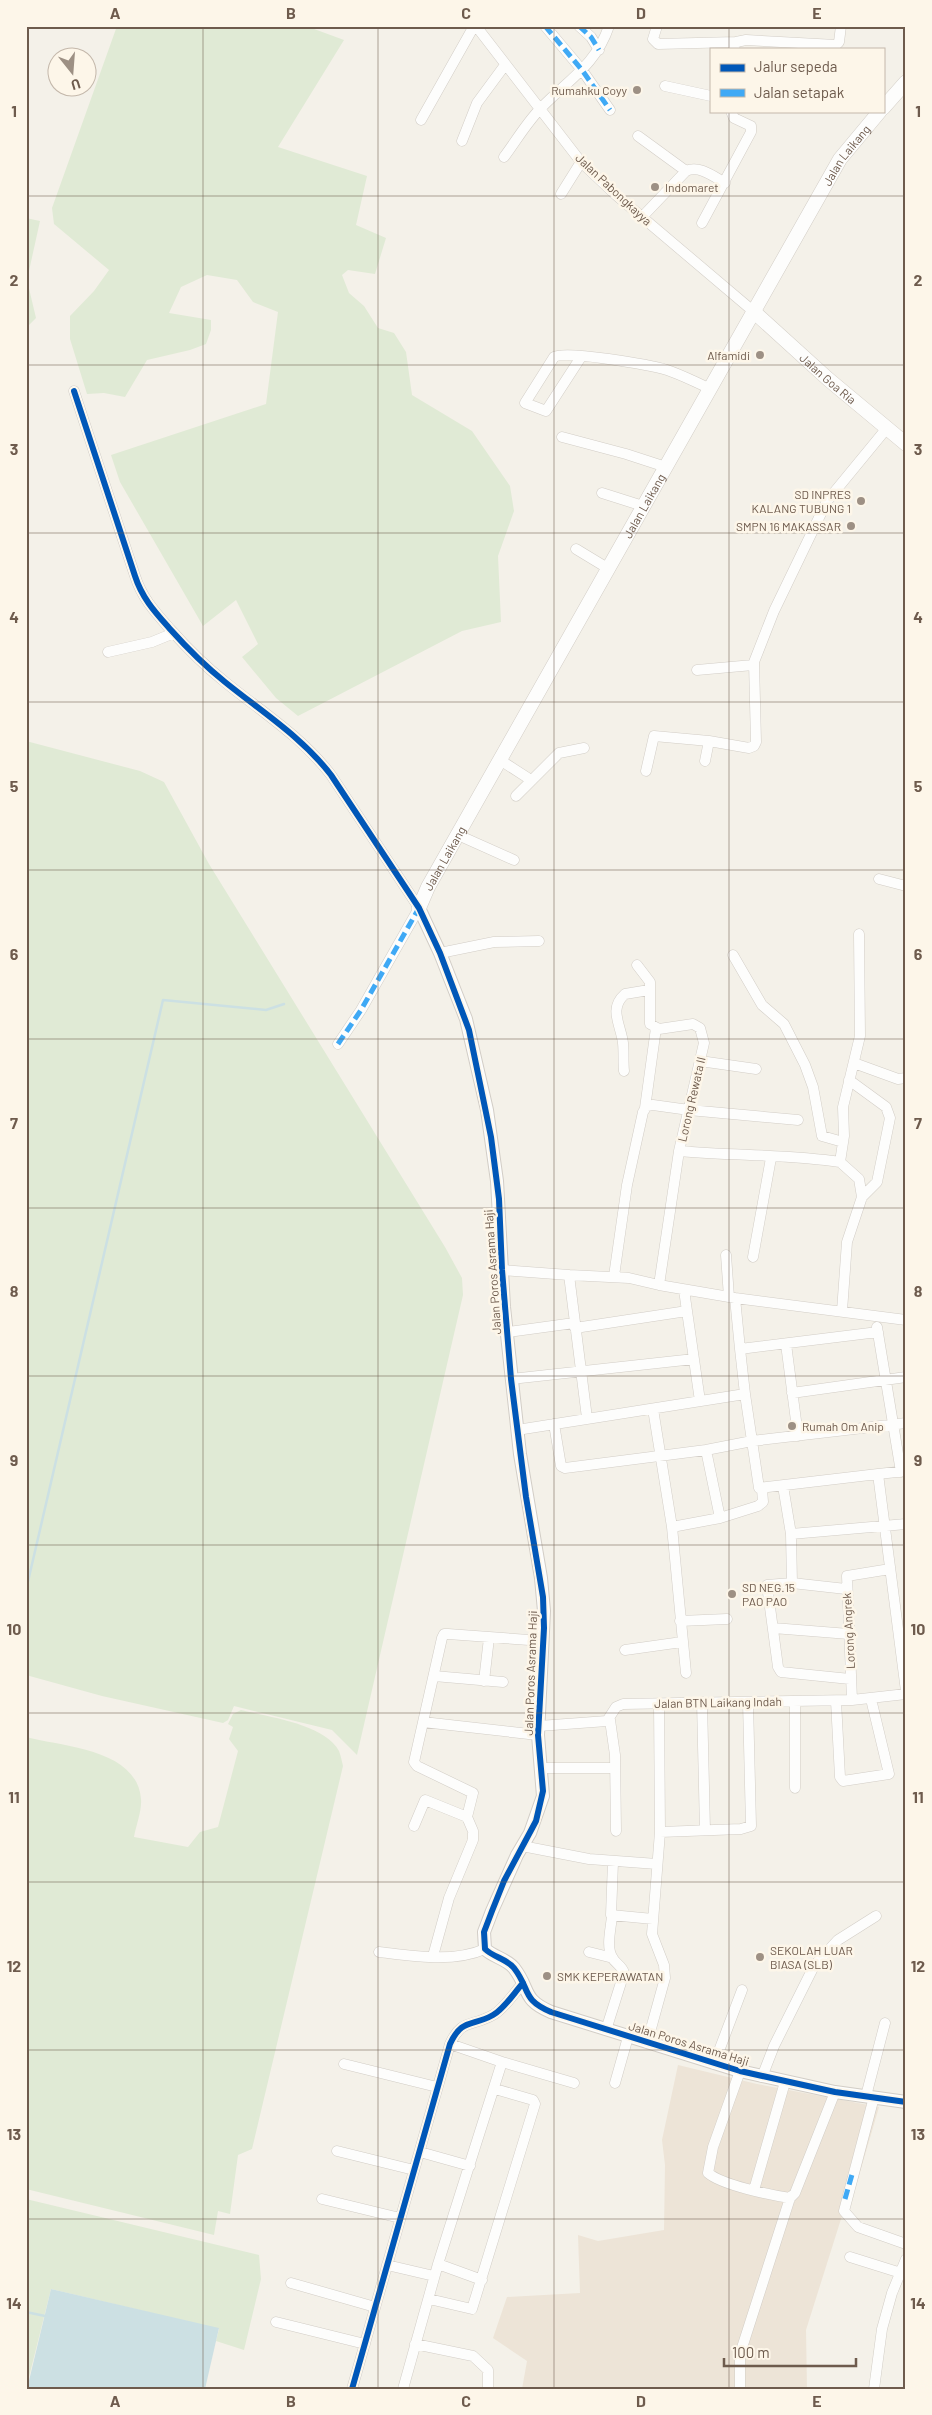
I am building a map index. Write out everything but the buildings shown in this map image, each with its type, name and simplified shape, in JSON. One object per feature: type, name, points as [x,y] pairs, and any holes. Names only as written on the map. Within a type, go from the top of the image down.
[{"type":"main road","points":[[884,107],[906,82]]},
{"type":"main road","name":"Jalan Laikang","points":[[418,908],[709,388],[840,159],[879,112]]},
{"type":"main road","name":"Jalan Goa Ria","points":[[753,311],[906,444]]},
{"type":"street","name":"Jalan Pabongkayya","points":[[475,26],[581,162],[616,195],[753,311]]},
{"type":"street","points":[[421,120],[475,26]]},
{"type":"street","points":[[545,26],[582,70],[610,110]]},
{"type":"street","points":[[579,26],[591,37],[599,50]]},
{"type":"street","points":[[504,157],[540,109],[582,70],[599,50],[609,26]]},
{"type":"street","points":[[657,26],[653,39],[658,44],[735,46],[746,40],[836,46],[839,42],[841,26]]},
{"type":"street","points":[[462,141],[477,103],[505,65]]},
{"type":"street","points":[[665,86],[710,96]]},
{"type":"street","points":[[702,223],[725,183],[752,128],[734,118],[731,112]]},
{"type":"street","points":[[638,136],[686,171]]},
{"type":"street","points":[[561,194],[581,162]]},
{"type":"street","points":[[643,216],[686,171],[692,168],[699,169],[725,183]]},
{"type":"street","points":[[581,357],[546,411],[525,403],[554,357],[559,355],[581,357],[658,368],[709,388]]},
{"type":"street","points":[[74,390],[138,585],[147,603],[174,633],[218,676],[296,737],[315,755],[331,775],[418,908],[361,1010],[338,1044]]},
{"type":"street","points":[[646,770],[654,736],[709,741],[749,748],[754,746],[756,742],[753,665],[774,611],[822,510],[837,487],[886,428]]},
{"type":"street","points":[[562,437],[666,467]]},
{"type":"street","points":[[602,493],[643,506]]},
{"type":"street","points":[[576,549],[609,569]]},
{"type":"street","points":[[108,652],[152,642],[174,633]]},
{"type":"street","points":[[697,670],[753,665]]},
{"type":"street","points":[[705,761],[709,741]]},
{"type":"street","points":[[516,796],[559,753],[584,748]]},
{"type":"street","points":[[500,760],[531,780]]},
{"type":"street","points":[[458,836],[514,860]]},
{"type":"street","points":[[879,879],[906,886]]},
{"type":"street","name":"Jalan Poros Asrama Haji","points":[[418,908],[440,953],[466,1019],[487,1110],[499,1199],[502,1270],[511,1379],[526,1497],[544,1597],[544,1641],[538,1731],[543,1796],[536,1821],[492,1910],[484,1932],[485,1948],[511,1965],[523,1983],[528,1997],[539,2007],[714,2064],[762,2077],[835,2092],[906,2102]]},
{"type":"street","points":[[840,1162],[843,1142],[843,1107],[860,1036],[859,934]]},
{"type":"street","points":[[440,953],[494,942],[539,941]]},
{"type":"street","points":[[733,955],[762,1005],[784,1024],[813,1086],[822,1136],[843,1142]]},
{"type":"street","points":[[614,1276],[626,1185],[645,1108],[656,1028],[650,1024],[649,1020],[648,978],[637,966]]},
{"type":"street","points":[[624,1071],[622,1041],[616,1016],[616,1007],[625,994],[649,990]]},
{"type":"street","name":"Lorong Rewata II","points":[[656,1028],[682,1024],[697,1025],[702,1033],[704,1043],[679,1151],[659,1286]]},
{"type":"street","points":[[700,1060],[756,1069]]},
{"type":"street","points":[[854,1063],[898,1079],[906,1078]]},
{"type":"street","points":[[842,1311],[847,1242],[862,1197],[877,1182],[889,1112],[886,1107],[849,1080]]},
{"type":"street","points":[[645,1108],[653,1105],[798,1120]]},
{"type":"street","points":[[679,1151],[771,1158],[814,1158],[840,1162],[859,1179],[862,1197]]},
{"type":"street","points":[[753,1257],[771,1158]]},
{"type":"street","points":[[672,1527],[720,1518],[761,1505],[763,1502],[762,1489],[758,1484],[726,1255]]},
{"type":"street","points":[[502,1270],[614,1276],[684,1290],[906,1320]]},
{"type":"street","points":[[569,1275],[587,1418]]},
{"type":"street","points":[[684,1290],[700,1401]]},
{"type":"street","points":[[508,1332],[687,1310]]},
{"type":"street","points":[[762,1489],[903,1472],[884,1380],[875,1317]]},
{"type":"street","points":[[740,1349],[878,1332]]},
{"type":"street","points":[[786,1344],[798,1436]]},
{"type":"street","points":[[511,1379],[694,1359]]},
{"type":"street","points":[[792,1393],[906,1377]]},
{"type":"street","points":[[518,1430],[745,1394]]},
{"type":"street","points":[[653,1409],[662,1455],[672,1527],[686,1673]]},
{"type":"street","points":[[554,1424],[561,1466],[563,1468],[706,1450],[752,1441],[906,1422]]},
{"type":"street","points":[[706,1450],[720,1518]]},
{"type":"street","name":"Jalan BTN Laikang Indah","points":[[610,1720],[618,1705],[836,1701],[871,1699],[906,1693],[903,1647],[890,1569],[878,1474]]},
{"type":"street","points":[[784,1486],[791,1534],[792,1583]]},
{"type":"street","points":[[791,1534],[906,1524]]},
{"type":"street","name":"Lorong Angrek","points":[[852,1700],[846,1589],[848,1574],[890,1569]]},
{"type":"street","points":[[846,1589],[792,1583],[767,1584],[780,1670],[850,1678]]},
{"type":"street","points":[[680,1621],[727,1619]]},
{"type":"street","points":[[773,1628],[849,1634]]},
{"type":"street","points":[[433,1956],[449,1898],[473,1840],[473,1831],[467,1817],[473,1793],[415,1764],[444,1634],[544,1641]]},
{"type":"street","points":[[484,1681],[489,1638]]},
{"type":"street","points":[[625,1650],[682,1642]]},
{"type":"street","points":[[434,1676],[503,1682]]},
{"type":"street","points":[[836,1701],[840,1777],[843,1780],[889,1774],[871,1699]]},
{"type":"street","points":[[795,1701],[795,1788]]},
{"type":"street","points":[[702,1702],[705,1830]]},
{"type":"street","points":[[660,1832],[741,1829],[751,1826],[748,1702]]},
{"type":"street","points":[[647,2042],[665,1978],[664,1965],[653,1940],[660,1832],[659,1703]]},
{"type":"street","points":[[424,1722],[538,1731],[610,1720],[616,1768],[616,1831]]},
{"type":"street","points":[[541,1768],[616,1768]]},
{"type":"street","points":[[414,1826],[425,1800],[467,1817]]},
{"type":"street","points":[[522,1846],[613,1862],[657,1864]]},
{"type":"street","points":[[613,1862],[610,1903],[610,1913],[612,1916],[610,1949],[613,1958]]},
{"type":"street","points":[[612,1916],[653,1919]]},
{"type":"street","points":[[762,2077],[774,2046],[814,1966],[838,1940],[876,1916]]},
{"type":"street","points":[[379,1952],[433,1956],[470,1955],[485,1948]]},
{"type":"street","points":[[589,1952],[613,1958],[622,1966],[624,1973],[606,2030]]},
{"type":"street","points":[[352,2389],[450,2044],[460,2028],[465,2024],[492,2016],[523,1983]]},
{"type":"street","points":[[714,2064],[742,1990]]},
{"type":"street","points":[[885,2023],[844,2211],[858,2227],[906,2244]]},
{"type":"street","points":[[615,2083],[628,2037]]},
{"type":"street","points":[[450,2044],[502,2062],[574,2082]]},
{"type":"street","points":[[403,2389],[434,2276],[502,2062]]},
{"type":"street","points":[[344,2064],[437,2087]]},
{"type":"street","points":[[740,2071],[713,2147],[708,2173],[754,2190],[790,2198]]},
{"type":"street","points":[[754,2190],[785,2082]]},
{"type":"street","points":[[429,2299],[472,2308],[482,2280],[535,2104],[533,2100],[495,2088]]},
{"type":"street","points":[[740,2389],[740,2354],[790,2198],[795,2193],[835,2092]]},
{"type":"street","points":[[338,2151],[414,2170]]},
{"type":"street","points":[[420,2152],[470,2166]]},
{"type":"street","points":[[322,2199],[400,2218]]},
{"type":"street","points":[[850,2257],[901,2274]]},
{"type":"street","points":[[874,2389],[882,2329],[892,2293],[906,2259]]},
{"type":"street","points":[[438,2264],[482,2280]]},
{"type":"street","points":[[388,2265],[434,2276]]},
{"type":"street","points":[[291,2283],[375,2306]]},
{"type":"street","points":[[276,2322],[364,2344]]},
{"type":"street","points":[[415,2344],[473,2356],[488,2370],[488,2389]]},
{"type":"shaded area","points":[[678,2065],[757,2084],[879,2107],[858,2179],[841,2219],[806,2330],[807,2389],[522,2389],[527,2361],[493,2338],[507,2297],[580,2293],[578,2235],[598,2241],[664,2230],[665,2165],[662,2140]]},
{"type":"shaded area","points":[[51,2289],[219,2328],[205,2389],[27,2389]]},
{"type":"green space","points":[[117,26],[306,26],[344,40],[278,147],[367,176],[356,225],[386,238],[375,274],[348,270],[342,275],[349,293],[364,306],[378,328],[394,333],[406,352],[412,395],[472,431],[510,486],[514,511],[498,556],[501,622],[462,631],[298,716],[276,698],[242,657],[258,644],[236,600],[203,626],[120,482],[111,455],[266,404],[278,312],[253,302],[237,280],[207,275],[181,287],[169,313],[211,320],[211,330],[206,344],[190,350],[147,360],[125,397],[104,393],[87,394],[70,339],[70,316],[94,291],[109,270],[54,224],[52,208],[91,98],[98,98],[98,79]]},
{"type":"green space","points":[[26,218],[40,221],[27,280],[36,318],[26,328]]},
{"type":"green space","points":[[26,741],[140,771],[164,782],[209,864],[445,1247],[462,1278],[463,1295],[357,1755],[332,1730],[234,1706],[228,1720],[223,1723],[102,1696],[26,1675]]},
{"type":"green space","points":[[241,1710],[295,1723],[322,1734],[339,1751],[343,1766],[252,2149],[238,2155],[230,2214],[218,2211],[214,2235],[26,2189],[26,1737],[78,1748],[113,1760],[127,1770],[136,1782],[141,1799],[140,1813],[134,1837],[188,1847],[200,1832],[218,1827],[238,1751],[229,1739],[233,1727],[228,1724],[233,1714]]},
{"type":"green space","points":[[26,2199],[259,2255],[261,2279],[244,2350],[216,2341],[219,2329],[51,2289],[26,2389]]},
{"type":"waterway","points":[[26,1590],[163,1000],[266,1010],[284,1004]]},
{"type":"waterway","points":[[26,2312],[45,2316]]},
{"type":"marked path","points":[[545,26],[582,70],[610,110]]},
{"type":"marked path","points":[[579,26],[591,37],[599,50]]},
{"type":"marked path","points":[[338,1044],[361,1010],[419,908]]},
{"type":"marked path","points":[[845,2199],[853,2171]]},
{"type":"cycle path","points":[[74,391],[135,576],[145,598],[164,623],[196,657],[294,737],[320,761],[331,775],[419,908],[440,953],[469,1030],[491,1137],[499,1199],[502,1270],[511,1379],[526,1497],[543,1597],[544,1628],[538,1735],[543,1791],[536,1821],[504,1881],[484,1932],[485,1949],[511,1965],[535,2003],[551,2012],[740,2071],[835,2092],[906,2102]]},
{"type":"cycle path","points":[[352,2389],[450,2044],[454,2036],[463,2027],[486,2019],[497,2012],[523,1983]]},
{"type":"place","name":"Rumahku Coyy","points":[[637,90]]},
{"type":"place","name":"Indomaret","points":[[655,187]]},
{"type":"place","name":"Alfamidi","points":[[760,355]]},
{"type":"place","name":"SD INPRES KALANG TUBUNG 1","points":[[861,501]]},
{"type":"place","name":"SMPN 16 MAKASSAR","points":[[851,526]]},
{"type":"place","name":"Rumah Om Anip","points":[[792,1426]]},
{"type":"place","name":"SD NEG.15 PAO PAO","points":[[732,1594]]},
{"type":"place","name":"SEKOLAH LUAR BIASA (SLB)","points":[[760,1957]]},
{"type":"place","name":"SMK KEPERAWATAN","points":[[547,1976]]}]
